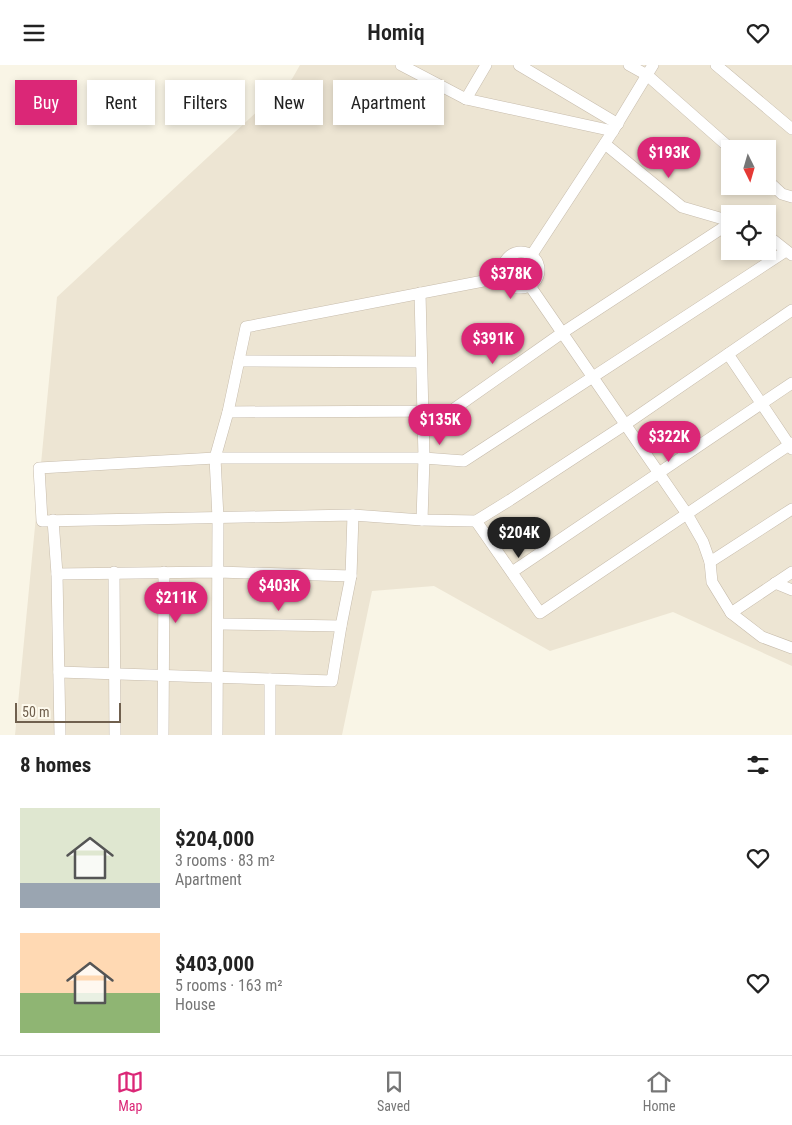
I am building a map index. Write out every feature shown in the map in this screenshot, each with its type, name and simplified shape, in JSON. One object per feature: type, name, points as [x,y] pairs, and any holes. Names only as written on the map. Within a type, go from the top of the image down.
[{"type":"street","points":[[401,65],[466,99],[616,128]]},
{"type":"street","points":[[466,99],[486,65]]},
{"type":"street","points":[[519,65],[616,128]]},
{"type":"street","points":[[629,65],[650,70],[722,140]]},
{"type":"street","points":[[716,65],[792,129]]},
{"type":"street","points":[[531,256],[616,128],[650,70]]},
{"type":"street","points":[[605,144],[682,207],[721,219]]},
{"type":"street","points":[[776,188],[782,194],[792,197]]},
{"type":"street","points":[[228,412],[450,411],[562,333],[721,228]]},
{"type":"street","points":[[776,242],[789,253],[464,461],[424,458],[215,458],[39,468],[42,521],[353,515],[422,520],[476,521],[626,424],[792,310]]},
{"type":"street","points":[[520,252],[531,256],[539,270],[538,276],[530,286],[518,288],[507,282],[504,277],[503,265],[510,256],[520,252]]},
{"type":"street","points":[[217,735],[218,518],[215,458],[228,412],[246,327],[504,277]]},
{"type":"street","points":[[530,286],[687,514],[703,542],[710,562],[712,582],[731,613],[762,637],[792,648]]},
{"type":"street","points":[[420,293],[424,458],[422,520]]},
{"type":"street","points":[[476,521],[540,613],[791,446],[728,354]]},
{"type":"street","points":[[239,361],[421,362]]},
{"type":"street","points":[[512,572],[792,383]]},
{"type":"street","points":[[710,562],[792,509]]},
{"type":"street","points":[[59,671],[332,681],[340,626],[351,576],[353,515]]},
{"type":"street","points":[[53,520],[57,574],[60,735]]},
{"type":"street","points":[[163,735],[164,572]]},
{"type":"street","points":[[57,574],[218,572],[351,576]]},
{"type":"street","points":[[731,613],[792,572]]},
{"type":"street","points":[[114,573],[115,735]]},
{"type":"street","points":[[775,583],[792,590]]},
{"type":"street","points":[[218,624],[340,626]]},
{"type":"street","points":[[270,679],[270,735]]},
{"type":"shaded area","points":[[300,65],[792,65],[792,666],[673,612],[550,651],[434,586],[372,591],[342,735],[15,735],[57,297],[242,125],[245,125],[245,123],[255,113],[255,125],[323,125],[323,80],[291,80]]}]
